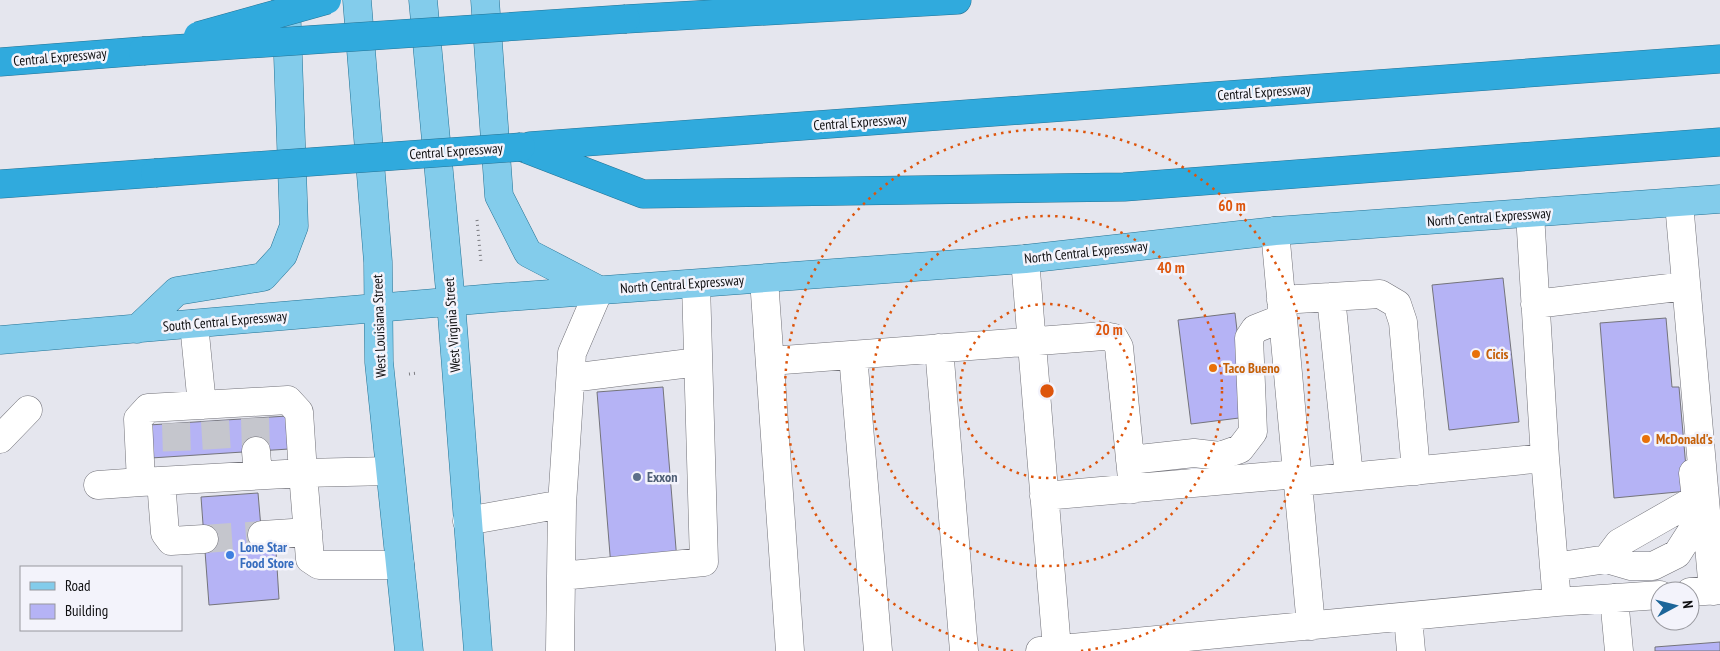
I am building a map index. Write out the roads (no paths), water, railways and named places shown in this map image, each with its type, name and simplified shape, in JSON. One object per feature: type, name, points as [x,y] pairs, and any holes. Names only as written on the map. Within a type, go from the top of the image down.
[{"type":"highway","points":[[144,51],[327,0]]},
{"type":"highway","name":"Central Expressway","points":[[0,62],[626,19],[957,0]]},
{"type":"highway","name":"Central Expressway","points":[[0,184],[1720,59]]},
{"type":"highway","points":[[521,146],[643,194],[1124,187],[1720,142]]},
{"type":"main road","points":[[137,329],[177,290],[263,277],[283,255],[294,226],[286,0]]},
{"type":"main road","name":"West Louisiana Street","points":[[357,0],[378,262],[379,362],[409,651]]},
{"type":"main road","name":"West Virginia Street","points":[[423,0],[451,302],[478,651]]},
{"type":"main road","points":[[485,0],[499,196],[528,253],[599,290]]},
{"type":"main road","name":"North Central Expressway","points":[[451,302],[1025,259],[1275,231],[1720,200]]},
{"type":"main road","name":"South Central Expressway","points":[[0,340],[451,302]]},
{"type":"lane","points":[[1679,203],[1708,591]]},
{"type":"lane","points":[[1530,214],[1545,458],[1557,602]]},
{"type":"lane","points":[[1275,231],[1310,626]]},
{"type":"lane","points":[[1025,259],[1044,496],[1048,650],[1557,602],[1650,596]]},
{"type":"lane","points":[[764,279],[790,651]]},
{"type":"lane","points":[[561,576],[704,562],[696,284]]},
{"type":"lane","points":[[560,651],[562,504],[572,353],[599,290]]},
{"type":"lane","points":[[1535,304],[1687,293]]},
{"type":"lane","points":[[1554,567],[1607,559],[1631,566],[1653,566],[1677,554],[1693,528],[1697,514],[1696,499],[1676,316],[1687,293]]},
{"type":"lane","points":[[1130,460],[1194,453],[1220,456],[1240,449],[1253,432],[1249,338],[1254,329],[1282,309],[1331,297],[1380,294],[1397,304],[1403,322],[1416,471]]},
{"type":"lane","points":[[1331,297],[1350,477]]},
{"type":"lane","points":[[194,324],[210,410]]},
{"type":"lane","points":[[770,361],[1104,336],[1114,338],[1119,347],[1132,488]]},
{"type":"lane","points":[[939,348],[964,651]]},
{"type":"lane","points":[[853,355],[878,651]]},
{"type":"lane","points":[[570,378],[698,362]]},
{"type":"lane","points":[[204,539],[171,540],[165,533],[164,475],[138,419],[148,408],[175,415],[210,410],[254,410],[288,400],[299,412],[310,559],[319,565],[400,565]]},
{"type":"lane","points":[[0,439],[28,410]]},
{"type":"lane","points":[[1044,496],[1132,488],[1297,478],[1350,477],[1545,458]]},
{"type":"lane","points":[[98,485],[218,465],[257,463],[303,473],[390,471]]},
{"type":"lane","points":[[1607,559],[1619,543],[1696,499]]},
{"type":"lane","points":[[468,521],[562,504]]},
{"type":"lane","points":[[262,535],[308,532]]},
{"type":"lane","points":[[1614,598],[1619,651]]},
{"type":"lane","points":[[1408,616],[1411,651]]},
{"type":"tunnel","points":[[255,418],[256,451]]},
{"type":"tunnel","points":[[215,421],[217,454]]},
{"type":"tunnel","points":[[176,423],[177,456]]},
{"type":"tunnel","points":[[204,539],[262,535]]},
{"type":"place","name":"Cicis","points":[[1476,354]]},
{"type":"place","name":"Taco Bueno","points":[[1213,368]]},
{"type":"place","name":"McDonald's","points":[[1646,439]]},
{"type":"place","name":"Exxon","points":[[637,477]]},
{"type":"place","name":"Lone Star Food Store","points":[[230,555]]}]
